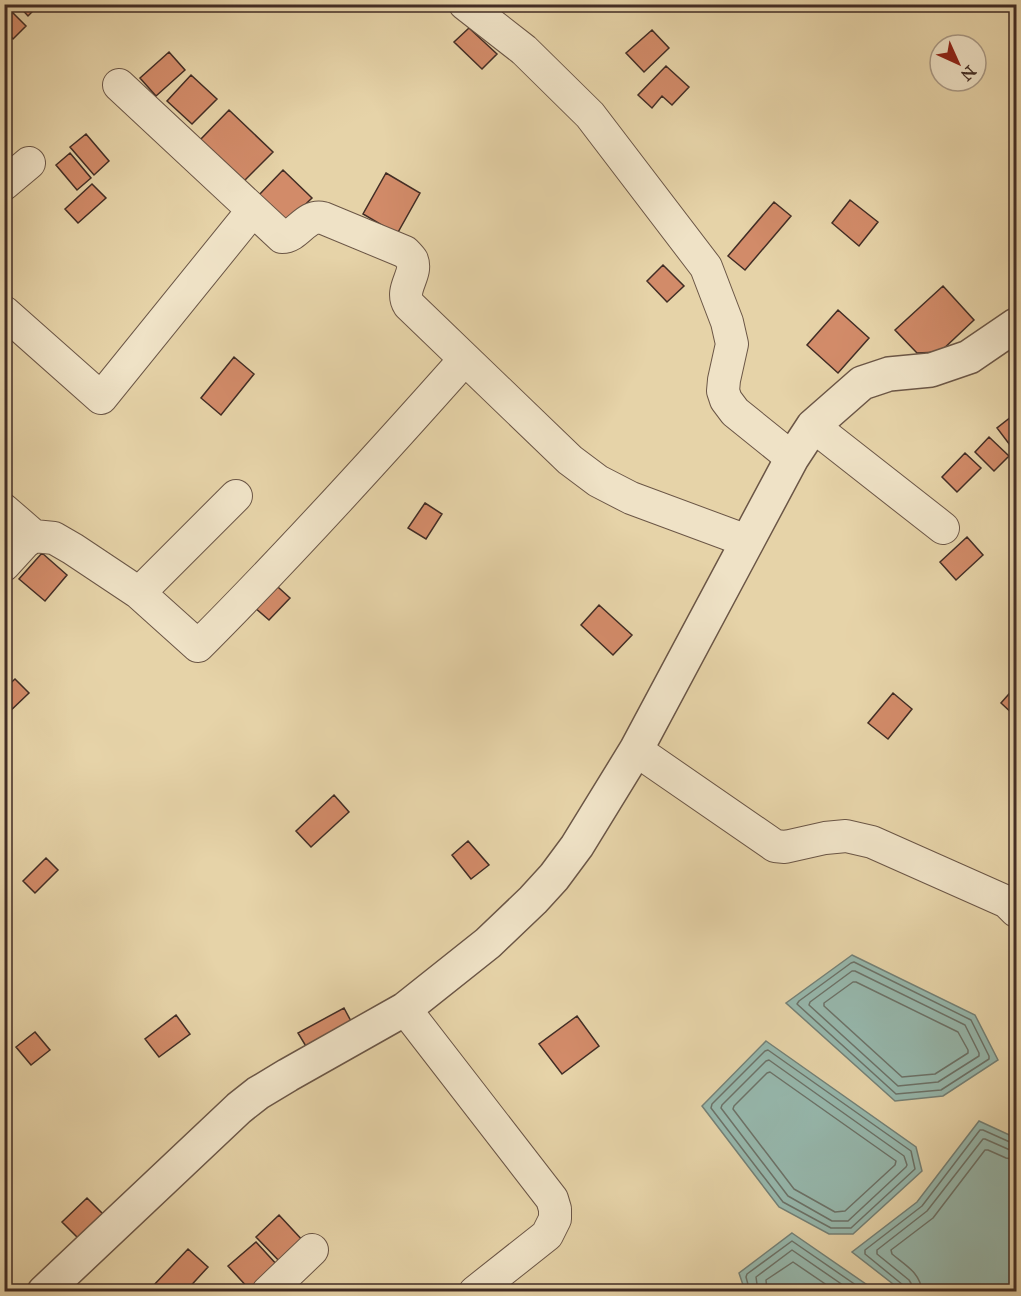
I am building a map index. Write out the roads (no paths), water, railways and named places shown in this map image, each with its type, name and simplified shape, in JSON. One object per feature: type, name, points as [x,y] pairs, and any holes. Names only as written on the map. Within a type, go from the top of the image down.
[{"type":"street","points":[[465,4],[524,50],[590,115],[706,267],[727,322],[732,344],[724,380],[723,391],[726,400],[735,412],[792,458]]},
{"type":"street","points":[[119,85],[282,237],[290,236],[316,217],[405,252],[412,259],[413,267],[406,292],[409,305],[570,460],[598,481],[631,498],[747,542]]},
{"type":"street","points":[[4,184],[29,163]]},
{"type":"street","points":[[4,312],[101,398],[253,210]]},
{"type":"street","points":[[44,1292],[228,1117],[258,1093],[405,1009],[488,943],[547,885],[577,846],[636,750],[792,458],[813,426],[862,383],[889,374],[931,370],[969,357],[1017,325]]},
{"type":"street","points":[[4,510],[34,536],[54,538],[139,593],[198,646],[338,500],[465,359]]},
{"type":"street","points":[[813,426],[943,528]]},
{"type":"street","points":[[139,593],[236,496]]},
{"type":"street","points":[[4,566],[34,536]]},
{"type":"street","points":[[636,750],[775,846],[785,847],[846,836],[872,842],[1007,902],[1017,911]]},
{"type":"street","points":[[405,1009],[552,1200],[555,1209],[555,1219],[547,1235],[475,1292]]},
{"type":"street","points":[[268,1292],[312,1250]]},
{"type":"water","points":[[852,955],[975,1015],[998,1060],[943,1096],[895,1101],[786,1003]]},
{"type":"water","points":[[766,1041],[916,1147],[922,1171],[853,1234],[829,1234],[779,1207],[702,1106]]},
{"type":"water","points":[[979,1121],[1016,1138],[1016,1291],[902,1291],[852,1252],[917,1202]]},
{"type":"water","points":[[792,1233],[876,1291],[745,1291],[739,1273]]}]
